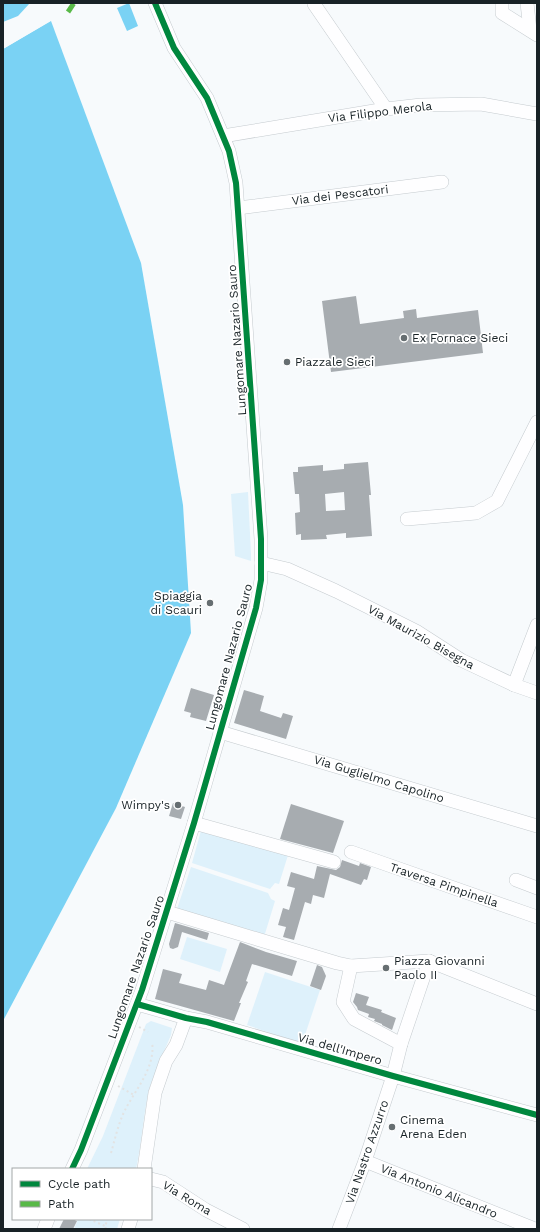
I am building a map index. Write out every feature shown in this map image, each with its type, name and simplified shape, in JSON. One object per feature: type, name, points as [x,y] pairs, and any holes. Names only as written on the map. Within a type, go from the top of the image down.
[{"type":"street","name":"Lungomare Nazario Sauro","points":[[72,1168],[81,1150],[137,1004],[167,912],[256,608],[261,580],[262,564],[258,483],[236,183],[229,151],[207,98],[174,48],[155,3]]},
{"type":"street","points":[[502,3],[502,13],[534,32]]},
{"type":"street","points":[[528,3],[534,32]]},
{"type":"street","points":[[314,4],[386,109]]},
{"type":"street","name":"Via Filippo Merola","points":[[223,136],[386,109],[420,105],[480,104],[537,114]]},
{"type":"street","name":"Via dei Pescatori","points":[[238,208],[442,182]]},
{"type":"street","points":[[407,519],[476,513],[497,500],[537,422]]},
{"type":"street","name":"Via Maurizio Bisegna","points":[[262,564],[287,569],[336,591],[416,632],[461,660],[514,685],[537,693]]},
{"type":"street","points":[[514,685],[537,625]]},
{"type":"street","name":"Via Guglielmo Capolino","points":[[220,732],[537,826]]},
{"type":"street","points":[[194,823],[334,862]]},
{"type":"street","name":"Traversa Pimpinella","points":[[351,852],[537,917]]},
{"type":"street","points":[[516,880],[537,888]]},
{"type":"street","points":[[167,912],[312,956],[351,966],[429,961],[537,1004]]},
{"type":"street","points":[[393,1076],[401,1044],[429,961]]},
{"type":"street","points":[[351,966],[343,1002],[350,1013],[354,1019],[401,1044]]},
{"type":"street","name":"Via dell'Impero","points":[[137,1004],[186,1018],[207,1022],[393,1076],[537,1115]]},
{"type":"street","points":[[144,1168],[155,1093],[166,1061],[176,1045],[186,1018]]},
{"type":"street","name":"Via Nastro Azzurro","points":[[339,1229],[365,1161],[393,1076]]},
{"type":"street","name":"Via Antonio Alicandro","points":[[365,1161],[535,1229]]},
{"type":"street","name":"Via Roma","points":[[152,1178],[163,1182],[206,1210],[243,1229]]},
{"type":"path","points":[[111,1153],[117,1129],[125,1110],[151,1062],[154,1049],[152,1042]]},
{"type":"path","points":[[108,1080],[134,1095]]},
{"type":"path","points":[[90,1220],[105,1226]]},
{"type":"path","points":[[106,1229],[105,1226],[108,1220]]},
{"type":"shaded area","points":[[248,492],[251,561],[235,556],[231,494]]},
{"type":"shaded area","points":[[202,827],[289,852],[279,884],[275,883],[270,889],[192,863]]},
{"type":"shaded area","points":[[191,867],[268,893],[271,899],[275,901],[264,937],[177,909]]},
{"type":"shaded area","points":[[187,937],[227,949],[220,972],[180,959]]},
{"type":"shaded area","points":[[265,972],[320,990],[302,1044],[247,1025]]},
{"type":"shaded area","points":[[151,1021],[172,1028],[171,1035],[156,1069],[149,1090],[136,1168],[87,1168],[103,1136],[146,1024]]},
{"type":"shaded area","points":[[78,1220],[120,1220],[117,1229],[74,1229]]},
{"type":"water","points":[[3,3],[30,3],[18,16],[3,22]]},
{"type":"water","points":[[129,3],[138,26],[127,31],[117,8]]},
{"type":"water","points":[[51,21],[141,263],[183,505],[191,633],[116,808],[3,1021],[3,49]]},
{"type":"pier","points":[[50,19],[52,20],[3,49],[3,47]]},
{"type":"building","name":"Ex Fornace Sieci","points":[[356,296],[360,324],[404,318],[403,311],[416,309],[417,318],[478,310],[483,353],[331,372],[322,301]]},
{"type":"building","points":[[368,462],[371,495],[369,495],[372,536],[346,538],[346,533],[326,535],[327,539],[301,540],[301,534],[296,535],[295,513],[300,512],[299,494],[295,494],[293,472],[298,472],[298,467],[323,465],[323,471],[344,469],[344,464]],"holes":[[[344,492],[345,510],[326,511],[325,494]]]},
{"type":"building","points":[[191,688],[214,695],[206,721],[190,717],[191,713],[184,711]]},
{"type":"building","points":[[244,690],[264,696],[260,711],[281,718],[283,713],[293,716],[286,739],[234,723]]},
{"type":"building","points":[[173,803],[185,807],[181,819],[169,816]]},
{"type":"building","points":[[291,804],[344,821],[333,853],[280,839]]},
{"type":"building","points":[[342,860],[359,866],[360,863],[371,867],[367,880],[364,879],[361,885],[330,874],[324,898],[313,895],[311,904],[305,902],[294,940],[283,937],[286,927],[278,925],[283,908],[289,910],[295,888],[287,886],[291,872],[314,879],[317,866],[336,870],[340,867]]},
{"type":"building","points":[[175,923],[209,933],[207,940],[182,932],[178,947],[173,949],[170,948],[169,944]]},
{"type":"building","points":[[240,942],[266,952],[297,961],[292,976],[252,964],[246,981],[248,982],[239,1003],[241,1003],[234,1021],[155,999],[163,969],[182,974],[179,983],[206,990],[209,980],[224,985]]},
{"type":"building","points":[[317,965],[322,967],[326,976],[321,990],[310,986]]},
{"type":"building","points":[[356,993],[369,997],[366,1005],[382,1010],[381,1012],[396,1018],[392,1030],[374,1021],[375,1019],[368,1017],[369,1014],[358,1010],[353,1002]]},
{"type":"building","points":[[64,1220],[77,1221],[73,1229],[59,1229]]},
{"type":"marked path","points":[[68,12],[74,3]]},
{"type":"cycle path","points":[[72,1168],[81,1150],[142,990],[194,823],[256,608],[261,580],[261,539],[236,183],[229,151],[207,98],[174,48],[155,3]]},
{"type":"cycle path","points":[[137,1004],[186,1018],[207,1022],[393,1076],[537,1115]]},
{"type":"place","name":"Ex Fornace Sieci","points":[[404,338]]},
{"type":"place","name":"Piazzale Sieci","points":[[287,362]]},
{"type":"place","name":"Spiaggia di Scauri","points":[[210,603]]},
{"type":"place","name":"Wimpy's","points":[[178,805]]},
{"type":"place","name":"Piazza Giovanni Paolo II","points":[[386,968]]},
{"type":"place","name":"Cinema Arena Eden","points":[[392,1127]]}]
